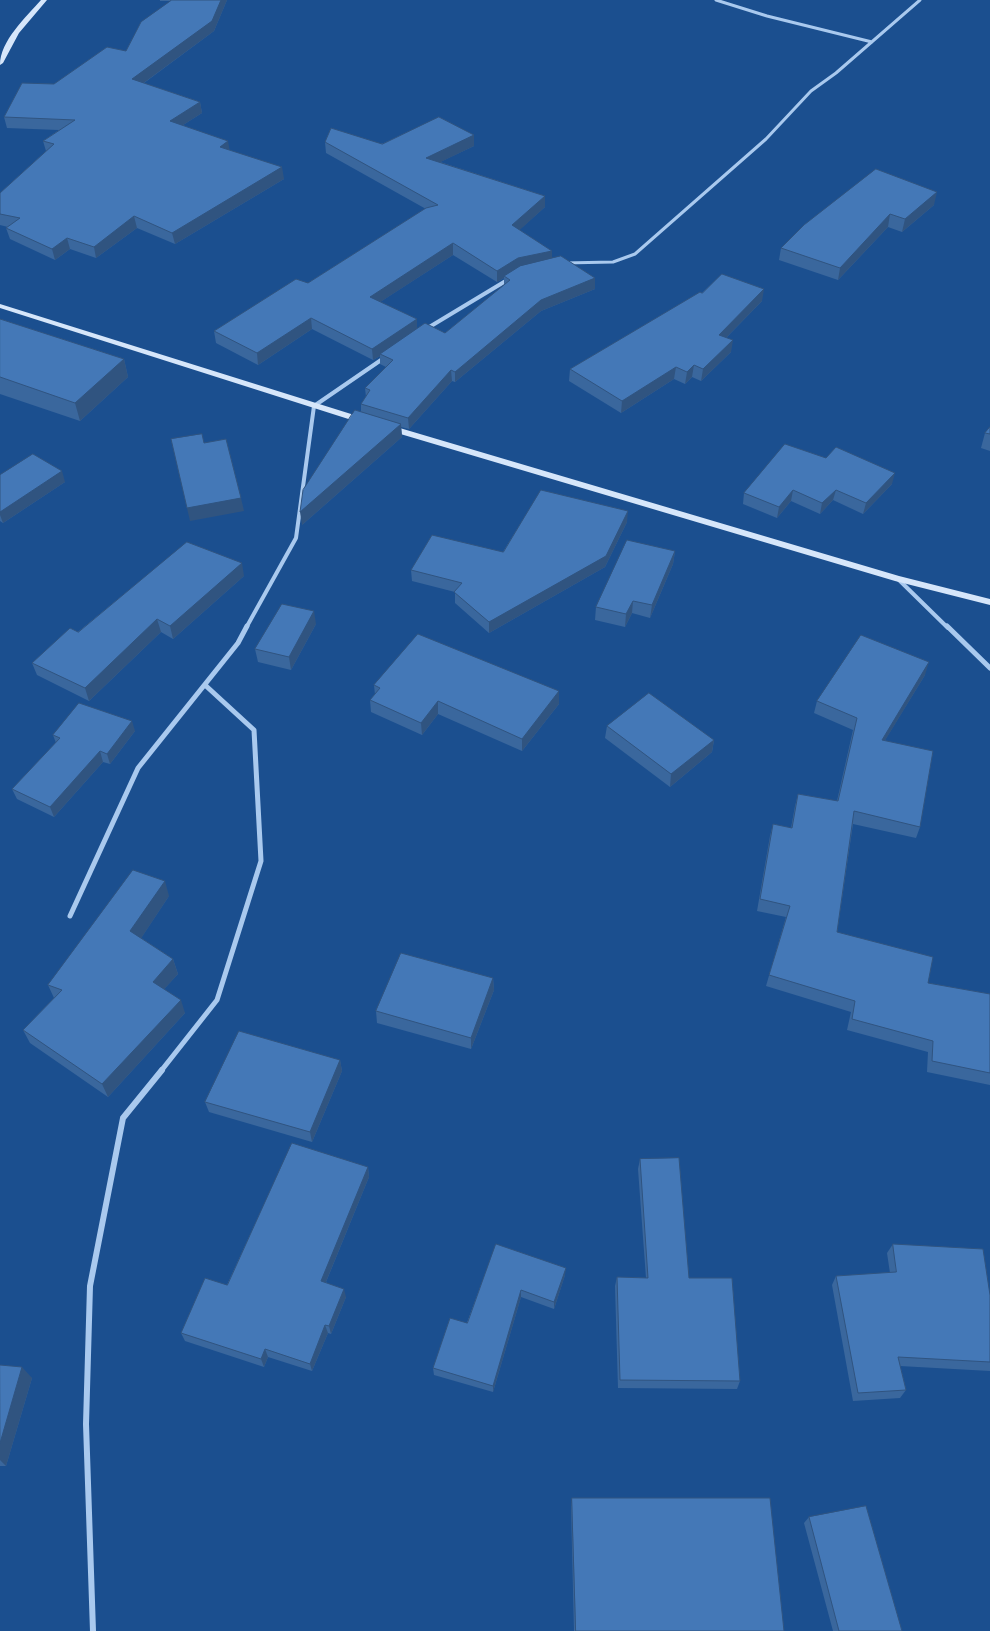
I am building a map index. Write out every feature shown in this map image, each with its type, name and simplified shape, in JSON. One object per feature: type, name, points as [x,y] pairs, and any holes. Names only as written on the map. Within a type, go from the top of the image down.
[{"type":"street","points":[[0,63],[16,32],[44,0]]},
{"type":"street","points":[[716,0],[767,16],[872,42]]},
{"type":"street","points":[[557,264],[613,262],[635,254],[766,139],[811,91],[920,0]]},
{"type":"street","points":[[418,334],[511,277]]},
{"type":"street","points":[[0,306],[372,423]]},
{"type":"street","points":[[70,916],[138,768],[238,643],[296,538],[314,406],[386,356]]},
{"type":"street","points":[[381,426],[898,579],[990,602]]},
{"type":"street","points":[[898,579],[990,668]]},
{"type":"street","points":[[93,1631],[86,1424],[90,1286],[123,1118],[217,1000],[262,861],[254,730],[205,685]]},
{"type":"building","points":[[172,0],[221,0],[212,21],[132,79],[200,102],[170,121],[228,141],[220,147],[282,167],[172,233],[134,216],[94,247],[67,238],[52,249],[6,228],[20,218],[0,214],[0,193],[54,144],[43,141],[75,120],[4,117],[22,83],[54,84],[107,47],[126,51],[141,22]]},
{"type":"building","points":[[439,117],[474,135],[426,158],[545,196],[512,225],[552,251],[518,258],[497,271],[453,243],[370,297],[417,319],[372,349],[311,318],[257,353],[214,331],[296,279],[308,283],[426,208],[438,205],[325,142],[331,128],[382,144]]},
{"type":"building","points":[[876,169],[937,192],[905,219],[890,214],[840,268],[781,248],[804,225]]},
{"type":"building","points":[[561,256],[595,278],[541,300],[455,372],[451,370],[408,418],[361,404],[370,390],[365,388],[393,360],[380,354],[425,323],[445,333],[510,280],[504,276],[520,266]]},
{"type":"building","points":[[722,274],[764,289],[719,335],[733,340],[703,369],[694,365],[687,372],[676,367],[622,401],[570,369],[700,292],[702,293]]},
{"type":"building","points":[[0,319],[124,359],[75,403],[0,377]]},
{"type":"building","points":[[355,410],[401,424],[300,512],[303,490]]},
{"type":"building","points":[[990,427],[990,434],[985,433]]},
{"type":"building","points":[[202,434],[204,443],[226,439],[241,498],[187,508],[171,439]]},
{"type":"building","points":[[785,444],[826,458],[836,447],[895,473],[866,503],[836,490],[822,503],[793,490],[779,507],[744,493]]},
{"type":"building","points":[[33,454],[62,471],[0,512],[0,475]]},
{"type":"building","points":[[541,490],[628,511],[606,556],[489,622],[454,592],[462,583],[411,570],[432,535],[503,552]]},
{"type":"building","points":[[627,540],[675,551],[652,605],[633,601],[626,614],[596,607]]},
{"type":"building","points":[[187,542],[242,563],[170,626],[157,619],[85,688],[32,663],[70,628],[78,632]]},
{"type":"building","points":[[282,604],[314,611],[289,657],[255,649]]},
{"type":"building","points":[[418,634],[559,691],[522,739],[438,701],[421,723],[370,700],[380,688],[374,685]]},
{"type":"building","points":[[861,635],[929,662],[882,740],[933,751],[920,827],[854,811],[837,932],[933,957],[928,983],[990,994],[990,1073],[932,1061],[933,1041],[852,1019],[855,1001],[769,975],[790,906],[760,899],[773,824],[792,828],[798,794],[838,801],[857,718],[817,701]]},
{"type":"building","points":[[649,693],[714,740],[671,774],[607,726]]},
{"type":"building","points":[[79,703],[132,721],[107,754],[100,751],[50,807],[12,789],[60,738],[53,735]]},
{"type":"building","points":[[133,870],[165,881],[130,931],[173,959],[153,982],[181,1000],[102,1084],[23,1030],[62,990],[48,985]]},
{"type":"building","points":[[401,953],[493,978],[471,1038],[376,1011]]},
{"type":"building","points":[[239,1031],[340,1060],[310,1132],[205,1102]]},
{"type":"building","points":[[292,1143],[368,1167],[321,1281],[344,1289],[329,1326],[325,1325],[310,1364],[265,1349],[261,1359],[181,1333],[205,1278],[227,1285]]},
{"type":"building","points":[[679,1158],[689,1278],[732,1278],[740,1381],[620,1380],[617,1277],[648,1278],[640,1159]]},
{"type":"building","points":[[496,1244],[566,1268],[554,1302],[521,1290],[493,1386],[433,1368],[450,1318],[467,1323]]},
{"type":"building","points":[[893,1244],[983,1249],[990,1295],[990,1362],[898,1357],[906,1390],[858,1393],[836,1276],[896,1272]]},
{"type":"building","points":[[0,1365],[22,1367],[0,1443]]},
{"type":"building","points":[[572,1498],[770,1498],[784,1631],[576,1631]]},
{"type":"building","points":[[866,1506],[902,1631],[839,1631],[809,1517]]}]
